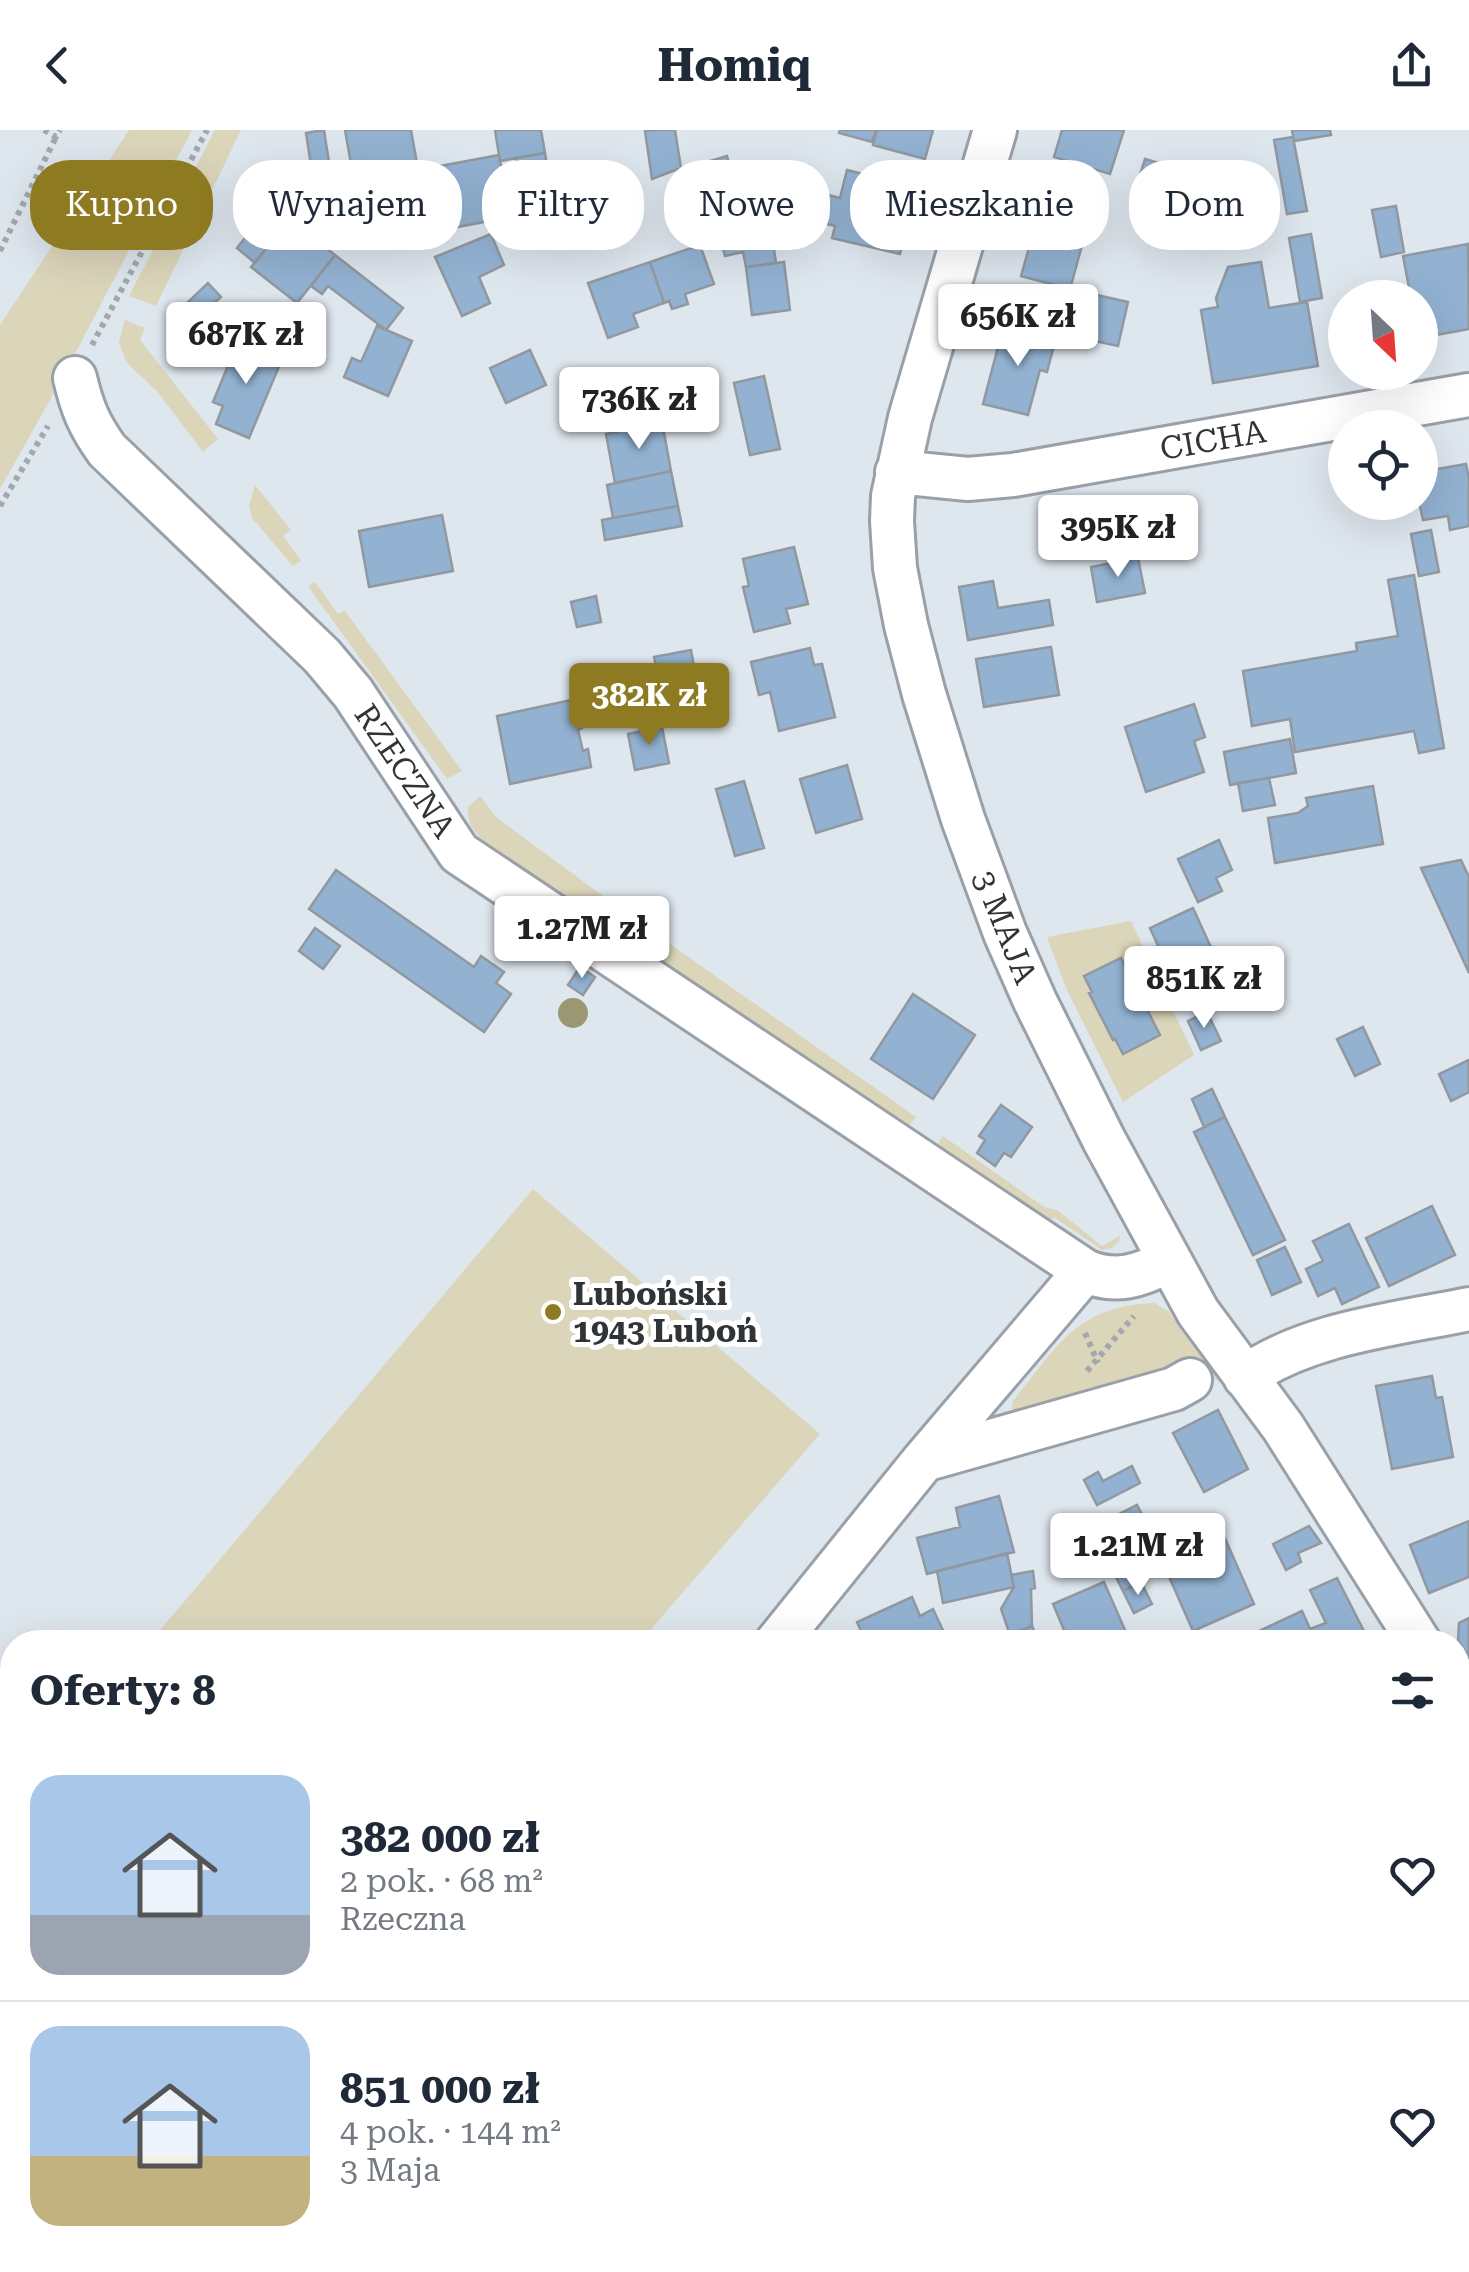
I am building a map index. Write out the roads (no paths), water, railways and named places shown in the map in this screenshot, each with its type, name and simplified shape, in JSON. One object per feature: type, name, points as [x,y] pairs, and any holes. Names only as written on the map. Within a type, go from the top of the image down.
[{"type":"street","name":"3 MAJA","points":[[994,130],[910,418],[892,506],[892,543],[906,625],[936,736],[1012,950],[1168,1261],[1198,1312],[1292,1440],[1411,1630]]},
{"type":"street","name":"RZECZNA","points":[[75,378],[91,429],[108,450],[322,656],[353,694],[459,853],[1085,1270],[1096,1276],[1121,1279],[1148,1272],[1168,1261]]},
{"type":"street","name":"CICHA","points":[[897,472],[968,478],[1013,474],[1469,395]]},
{"type":"street","points":[[786,1630],[1085,1270]]},
{"type":"street","points":[[1246,1377],[1263,1364],[1310,1344],[1469,1309]]},
{"type":"street","points":[[924,1460],[1174,1389],[1190,1380]]},
{"type":"place","name":"Luboński 1943 Luboń","points":[[553,1312]]}]
